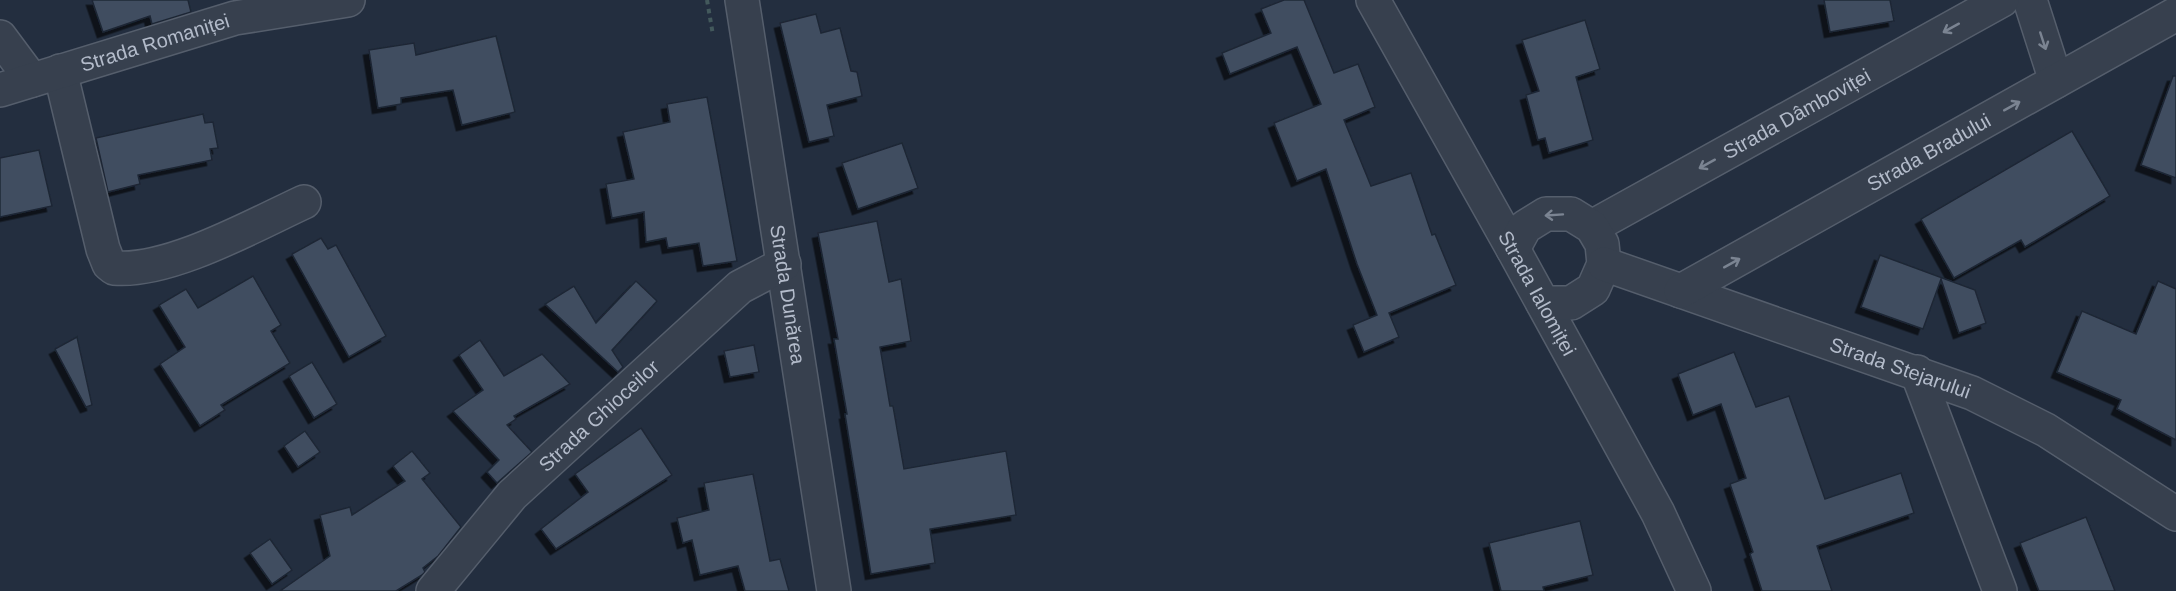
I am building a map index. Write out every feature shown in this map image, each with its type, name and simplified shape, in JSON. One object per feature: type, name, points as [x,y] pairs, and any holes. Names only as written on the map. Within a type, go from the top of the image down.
[{"type":"street","name":"Strada Romaniței","points":[[0,90],[235,18],[348,0]]},
{"type":"street","name":"Strada Dunărea","points":[[742,0],[834,591]]},
{"type":"street","name":"Strada Ialomiței","points":[[1373,0],[1658,513],[1694,591]]},
{"type":"street","name":"Strada Dâmboviței","points":[[1592,227],[2002,0]]},
{"type":"street","points":[[2030,0],[2056,81]]},
{"type":"street","name":"Strada Bradului","points":[[1681,291],[2056,81],[2167,13]]},
{"type":"street","points":[[0,37],[46,76],[103,249],[114,268],[131,269],[191,254],[304,202]]},
{"type":"street","points":[[1513,249],[1525,227],[1546,214],[1571,214],[1592,227],[1602,244],[1604,264],[1593,289],[1570,303],[1543,303]]},
{"type":"street","name":"Strada Ghioceilor","points":[[433,591],[512,495],[740,287],[784,264]]},
{"type":"street","name":"Strada Stejarului","points":[[1604,264],[1972,393],[2046,430],[2176,514]]},
{"type":"street","points":[[1917,372],[2000,591]]},
{"type":"building","points":[[92,0],[188,0],[191,12],[152,24],[150,16],[103,32]]},
{"type":"building","points":[[1284,0],[1304,0],[1334,73],[1358,64],[1375,107],[1344,120],[1371,186],[1411,173],[1432,235],[1435,234],[1456,285],[1389,313],[1399,337],[1364,352],[1353,325],[1377,315],[1357,264],[1326,169],[1297,181],[1274,123],[1321,104],[1297,47],[1230,74],[1222,53],[1271,33],[1261,9]]},
{"type":"building","points":[[1824,0],[1890,0],[1894,21],[1830,32]]},
{"type":"building","points":[[816,14],[821,33],[840,28],[851,71],[857,72],[862,96],[827,105],[834,136],[809,142],[780,23]]},
{"type":"building","points":[[1585,20],[1600,69],[1576,77],[1593,140],[1549,153],[1545,138],[1538,140],[1526,95],[1539,91],[1522,40]]},
{"type":"building","points":[[496,36],[515,112],[462,125],[453,90],[401,98],[401,104],[378,108],[369,50],[414,43],[416,55]]},
{"type":"building","points":[[2173,76],[2176,76],[2176,178],[2141,165]]},
{"type":"building","points":[[707,97],[737,261],[703,266],[699,243],[668,248],[666,238],[646,242],[644,212],[612,218],[606,184],[634,179],[623,132],[670,122],[667,104]]},
{"type":"building","points":[[203,114],[205,123],[213,122],[218,148],[210,149],[212,160],[138,175],[140,184],[108,192],[96,138]]},
{"type":"building","points":[[2072,131],[2110,196],[2025,247],[2021,240],[1954,278],[1921,219]]},
{"type":"building","points":[[902,143],[918,188],[858,209],[842,163]]},
{"type":"building","points":[[39,150],[52,206],[0,217],[0,158]]},
{"type":"building","points":[[877,221],[889,282],[901,279],[911,341],[880,347],[904,469],[1006,451],[1016,515],[930,529],[935,563],[871,574],[834,339],[838,339],[818,233]]},
{"type":"building","points":[[321,238],[328,249],[336,245],[386,336],[349,357],[292,254]]},
{"type":"building","points":[[1880,255],[1975,290],[1986,323],[1959,333],[1941,279],[1923,329],[1861,307]]},
{"type":"building","points":[[253,276],[281,325],[271,331],[290,363],[221,405],[225,410],[200,426],[160,364],[185,347],[159,305],[186,289],[198,308]]},
{"type":"building","points":[[636,281],[657,301],[612,350],[623,367],[618,372],[545,304],[574,286],[596,323]]},
{"type":"building","points":[[2158,281],[2176,289],[2176,440],[2117,409],[2121,400],[2057,372],[2082,311],[2136,334]]},
{"type":"building","points":[[77,337],[92,405],[86,407],[55,349]]},
{"type":"building","points":[[480,340],[504,376],[542,354],[570,384],[514,416],[516,419],[507,425],[532,452],[497,483],[487,472],[499,460],[453,411],[483,390],[459,355]]},
{"type":"building","points":[[754,345],[759,372],[730,377],[724,351]]},
{"type":"building","points":[[1734,352],[1756,407],[1789,396],[1825,499],[1901,473],[1914,513],[1817,546],[1832,591],[1762,591],[1750,554],[1753,552],[1730,484],[1746,478],[1721,404],[1693,415],[1678,374]]},
{"type":"building","points":[[312,362],[337,404],[314,418],[289,376]]},
{"type":"building","points":[[641,428],[672,475],[556,549],[541,529],[588,492],[575,474]]},
{"type":"building","points":[[305,431],[320,452],[298,467],[284,446]]},
{"type":"building","points":[[412,451],[430,473],[422,479],[461,527],[438,556],[423,568],[425,572],[396,591],[280,591],[330,556],[320,515],[350,507],[352,515],[405,481],[393,466]]},
{"type":"building","points":[[753,474],[770,561],[780,559],[789,591],[745,591],[738,566],[700,575],[692,540],[683,543],[677,518],[709,510],[704,483]]},
{"type":"building","points":[[2086,517],[2115,591],[2039,591],[2020,543]]},
{"type":"building","points":[[1580,521],[1593,575],[1543,587],[1544,591],[1501,591],[1489,543]]},
{"type":"building","points":[[270,539],[292,570],[272,584],[250,553]]}]
